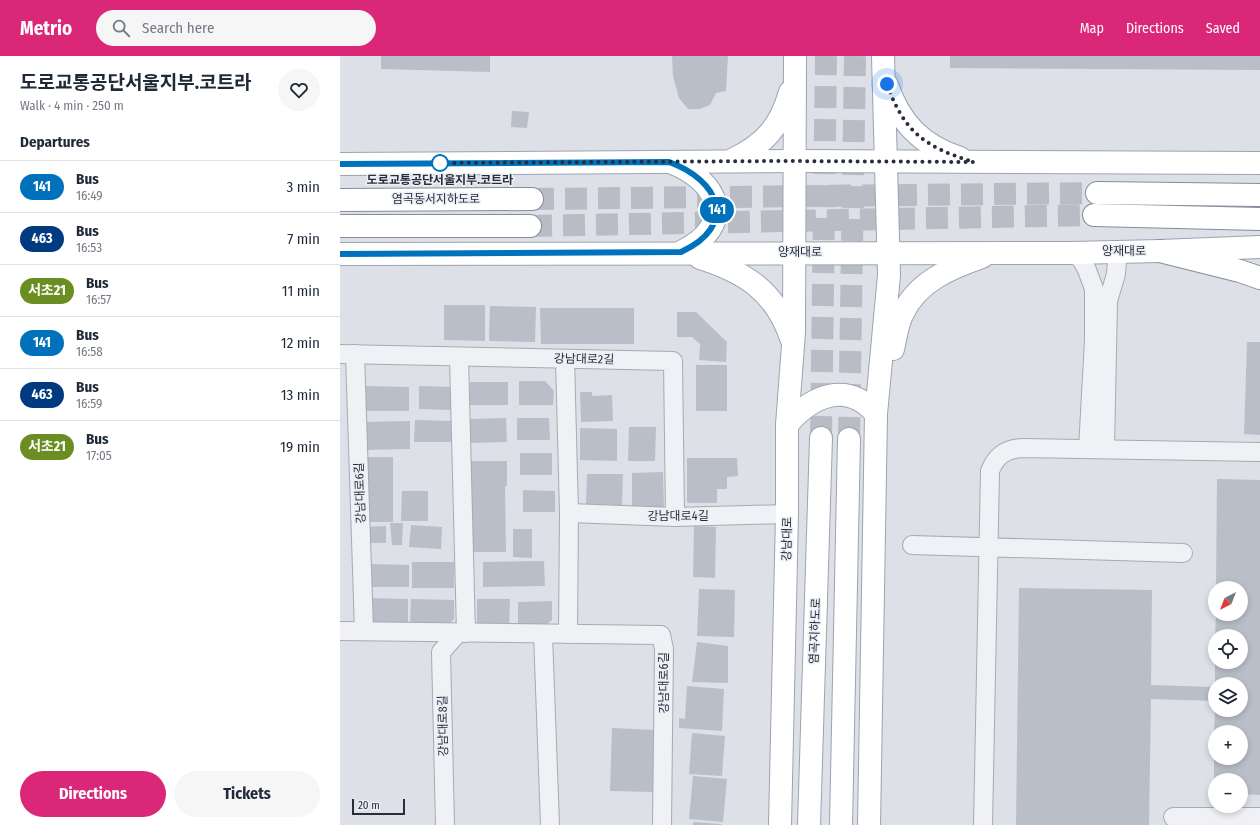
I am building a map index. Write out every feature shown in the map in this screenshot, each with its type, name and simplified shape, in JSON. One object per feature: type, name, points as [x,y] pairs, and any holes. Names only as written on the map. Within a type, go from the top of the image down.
[{"type":"main road","name":"강남대로","points":[[780,825],[787,514],[787,425],[793,342],[795,252],[795,62]]},
{"type":"main road","points":[[731,161],[758,145],[776,126],[788,100],[795,62]]},
{"type":"main road","points":[[869,825],[876,414],[888,275],[883,63]]},
{"type":"main road","points":[[883,63],[895,104],[916,134],[932,146],[974,162]]},
{"type":"main road","points":[[340,164],[731,161],[1260,163]]},
{"type":"main road","points":[[669,162],[678,165],[695,176],[704,185],[717,204],[716,219],[712,228],[700,241],[681,252]]},
{"type":"main road","points":[[1098,193],[1260,195]]},
{"type":"main road","name":"염곡동서지하도로","points":[[340,200],[532,199]]},
{"type":"main road","points":[[1094,215],[1260,219]]},
{"type":"main road","points":[[340,226],[530,226]]},
{"type":"main road","name":"양재대로","points":[[340,254],[1072,252],[1160,251],[1260,247]]},
{"type":"main road","points":[[876,414],[898,326],[902,314],[912,297],[933,279],[968,262],[1000,251],[1032,252]]},
{"type":"main road","points":[[1160,251],[1240,271],[1260,278]]},
{"type":"main road","points":[[681,252],[726,267],[743,275],[757,285],[769,297],[779,311],[793,342]]},
{"type":"main road","points":[[787,425],[811,404],[828,395],[843,395],[856,398],[876,414]]},
{"type":"main road","name":"염곡지하도로","points":[[809,825],[821,438]]},
{"type":"main road","points":[[841,825],[848,440]]},
{"type":"street","points":[[1096,449],[1108,301],[1116,274],[1117,260],[1123,251]]},
{"type":"street","points":[[1072,252],[1081,259],[1094,289],[1096,449]]},
{"type":"street","name":"강남대로2길","points":[[348,354],[673,361],[675,517]]},
{"type":"street","name":"강남대로6길","points":[[348,354],[364,631]]},
{"type":"street","points":[[458,356],[462,633]]},
{"type":"street","points":[[565,359],[569,513],[568,634]]},
{"type":"street","points":[[983,825],[990,471],[998,457],[1003,452],[1014,448],[1260,452]]},
{"type":"street","name":"강남대로4길","points":[[569,513],[675,517],[787,514]]},
{"type":"street","points":[[912,546],[1183,554]]},
{"type":"street","name":"강남대로6길","points":[[340,631],[661,635],[664,649],[662,825]]},
{"type":"street","name":"강남대로8길","points":[[445,825],[441,652],[462,633]]},
{"type":"street","points":[[543,634],[550,825]]},
{"type":"street","points":[[1173,817],[1260,818]]},
{"type":"building","points":[[381,56],[490,56],[490,72],[381,69]]},
{"type":"building","points":[[672,56],[728,56],[726,91],[716,93],[710,105],[699,109],[688,109],[679,98],[673,76]]},
{"type":"building","points":[[950,56],[1260,56],[1260,70],[950,68]]},
{"type":"building","points":[[512,111],[529,112],[527,128],[511,127]]},
{"type":"building","points":[[444,305],[485,305],[485,341],[444,340]]},
{"type":"building","points":[[490,306],[536,307],[535,342],[489,341]]},
{"type":"building","points":[[540,308],[634,308],[634,344],[541,344]]},
{"type":"building","points":[[677,312],[696,312],[727,342],[726,362],[699,360],[700,344],[692,337],[677,337]]},
{"type":"building","points":[[1247,342],[1260,342],[1260,435],[1244,434]]},
{"type":"building","points":[[696,365],[727,365],[727,411],[696,411]]},
{"type":"building","points":[[519,381],[545,381],[554,391],[553,405],[519,405]]},
{"type":"building","points":[[470,382],[508,382],[508,405],[470,405]]},
{"type":"building","points":[[366,386],[409,387],[409,411],[365,411]]},
{"type":"building","points":[[419,386],[452,387],[451,410],[419,409]]},
{"type":"building","points":[[580,392],[592,392],[592,396],[612,395],[613,421],[581,422]]},
{"type":"building","points":[[506,418],[507,442],[470,443],[470,419]]},
{"type":"building","points":[[517,418],[549,418],[550,440],[517,440]]},
{"type":"building","points":[[415,420],[454,421],[454,442],[414,442]]},
{"type":"building","points":[[410,421],[410,449],[364,450],[363,422]]},
{"type":"building","points":[[629,427],[656,427],[655,461],[628,461]]},
{"type":"building","points":[[580,428],[617,429],[617,461],[580,460]]},
{"type":"building","points":[[520,453],[552,453],[552,475],[520,475]]},
{"type":"building","points":[[363,457],[393,457],[393,522],[363,522]]},
{"type":"building","points":[[687,458],[737,458],[738,476],[727,477],[727,489],[717,489],[717,503],[687,503]]},
{"type":"building","points":[[469,461],[507,461],[507,486],[505,486],[506,552],[470,552]]},
{"type":"building","points":[[663,472],[664,508],[632,509],[632,473]]},
{"type":"building","points":[[587,474],[623,474],[622,505],[586,504]]},
{"type":"building","points":[[1217,479],[1260,480],[1260,795],[1248,794],[1248,773],[1214,773],[1214,765],[1248,765],[1248,725],[1214,725],[1215,717],[1248,717],[1248,677],[1215,677],[1215,669],[1248,669],[1248,629],[1215,629],[1216,621],[1248,621],[1248,581],[1216,581]]},
{"type":"building","points":[[523,490],[555,491],[555,512],[523,512]]},
{"type":"building","points":[[402,491],[428,491],[428,521],[401,521]]},
{"type":"building","points":[[390,523],[403,523],[402,545],[392,545]]},
{"type":"building","points":[[411,525],[442,527],[441,549],[409,547]]},
{"type":"building","points":[[386,526],[386,543],[364,543],[364,527]]},
{"type":"building","points":[[694,526],[716,527],[715,578],[693,577]]},
{"type":"building","points":[[513,529],[532,529],[532,558],[513,557]]},
{"type":"building","points":[[544,561],[545,586],[483,587],[483,562]]},
{"type":"building","points":[[412,562],[454,562],[454,588],[412,588]]},
{"type":"building","points":[[370,564],[409,565],[409,587],[370,587]]},
{"type":"building","points":[[1019,588],[1152,590],[1151,685],[1208,687],[1208,701],[1151,699],[1149,825],[1016,825]]},
{"type":"building","points":[[699,589],[735,590],[734,637],[697,636]]},
{"type":"building","points":[[369,598],[408,599],[408,623],[368,622]]},
{"type":"building","points":[[411,599],[454,600],[454,619],[447,626],[410,625]]},
{"type":"building","points":[[477,599],[510,599],[509,628],[477,627]]},
{"type":"building","points":[[552,601],[552,620],[544,627],[518,627],[518,602]]},
{"type":"building","points":[[697,642],[728,646],[728,683],[692,682]]},
{"type":"building","points":[[687,686],[724,689],[722,731],[679,728],[679,718],[685,719]]},
{"type":"building","points":[[612,728],[655,730],[653,792],[610,791]]},
{"type":"building","points":[[692,733],[725,736],[722,776],[689,774]]},
{"type":"building","points":[[693,776],[727,779],[723,822],[689,819]]},
{"type":"building","points":[[693,822],[721,824],[721,825],[693,825]]},
{"type":"tunnel","points":[[821,438],[826,56]]},
{"type":"tunnel","points":[[849,439],[855,56]]},
{"type":"tunnel","points":[[532,199],[1097,193]]},
{"type":"tunnel","points":[[530,226],[1094,215]]},
{"type":"bus line","name":"141","points":[[340,164],[669,162],[686,170],[704,185],[717,204],[718,212],[712,228],[706,235],[692,247],[681,252],[340,254]]},
{"type":"place","name":"도로교통공단서울지부.코트라","points":[[440,163]]},
{"type":"route","points":[[440,163],[782,161],[974,162],[942,151],[924,141],[916,134],[901,115],[887,84]]}]
